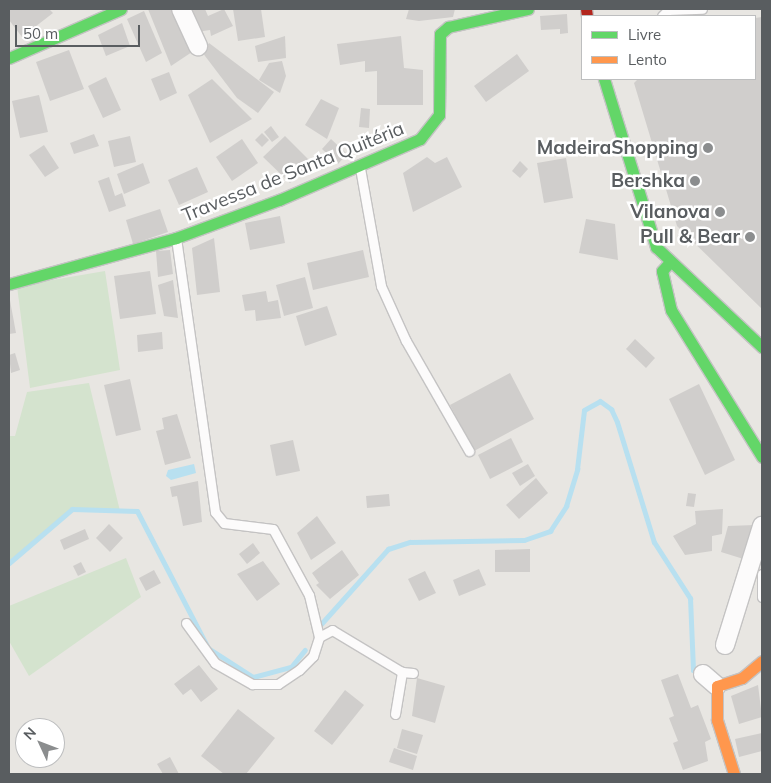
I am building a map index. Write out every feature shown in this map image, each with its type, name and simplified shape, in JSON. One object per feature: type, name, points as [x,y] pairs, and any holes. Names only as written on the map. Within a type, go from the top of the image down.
[{"type":"street","points":[[9,58],[121,9]]},
{"type":"street","points":[[181,9],[198,46]]},
{"type":"street","name":"Travessa de Santa Quitéria","points":[[9,284],[176,238],[360,166],[420,139],[431,128],[439,115],[440,34],[448,26],[528,9]]},
{"type":"street","points":[[604,80],[650,231],[670,262],[762,347]]},
{"type":"street","points":[[670,262],[662,271],[671,310],[762,457]]},
{"type":"street","points":[[725,645],[762,526]]},
{"type":"street","points":[[717,686],[742,678],[762,661]]},
{"type":"street","points":[[703,674],[717,686],[718,720],[734,774]]},
{"type":"lane","points":[[666,12],[702,9]]},
{"type":"lane","points":[[360,166],[381,286],[406,341],[469,451]]},
{"type":"lane","points":[[176,238],[215,512],[224,523],[273,529],[309,595],[319,637],[313,656],[299,670],[278,684],[252,684],[215,663],[186,623]]},
{"type":"lane","points":[[762,574],[762,597]]},
{"type":"lane","points":[[319,637],[332,630],[402,672],[413,673]]},
{"type":"lane","points":[[395,714],[402,672]]},
{"type":"green space","points":[[105,271],[120,370],[30,388],[17,286]]},
{"type":"green space","points":[[89,383],[120,511],[72,510],[9,564],[9,436],[15,436],[27,392]]},
{"type":"green space","points":[[126,558],[141,597],[29,676],[9,641],[9,606]]},
{"type":"water","points":[[194,464],[196,473],[171,480],[166,476],[168,470]]},
{"type":"building","points":[[9,9],[49,9],[53,13],[22,37],[9,20]]},
{"type":"building","points":[[148,9],[175,9],[195,50],[171,66]]},
{"type":"building","points":[[205,9],[208,16],[224,9],[233,26],[211,36],[210,30],[196,32],[192,10]]},
{"type":"building","points":[[233,9],[261,9],[265,37],[238,41]]},
{"type":"building","points":[[409,9],[455,9],[453,17],[419,21],[406,19]]},
{"type":"building","points":[[144,11],[162,53],[146,62],[127,19]]},
{"type":"building","points":[[567,14],[568,33],[560,34],[560,29],[541,30],[540,16]]},
{"type":"building","name":"MadeiraShopping","points":[[762,17],[762,309],[677,226],[634,83],[637,80],[756,80],[756,18]]},
{"type":"building","points":[[122,23],[130,46],[106,56],[98,35]]},
{"type":"building","points":[[285,36],[286,58],[258,62],[255,46]]},
{"type":"building","points":[[401,36],[404,68],[423,70],[423,105],[377,105],[377,71],[365,72],[365,61],[340,65],[337,44]]},
{"type":"building","points":[[209,43],[274,92],[258,113],[237,98],[202,52]]},
{"type":"building","points":[[69,50],[84,89],[50,101],[36,62]]},
{"type":"building","points":[[517,54],[529,71],[486,102],[474,86]]},
{"type":"building","points":[[282,61],[286,76],[280,93],[259,80],[269,63]]},
{"type":"building","points":[[169,72],[177,93],[160,101],[151,79]]},
{"type":"building","points":[[106,77],[121,110],[103,118],[88,86]]},
{"type":"building","points":[[212,79],[252,119],[210,143],[188,95]]},
{"type":"building","points":[[39,95],[48,132],[20,138],[12,101]]},
{"type":"building","points":[[321,99],[339,108],[327,139],[305,125]]},
{"type":"building","points":[[361,108],[370,109],[369,128],[359,127]]},
{"type":"building","points":[[271,126],[279,137],[272,142],[264,132]]},
{"type":"building","points":[[262,133],[269,140],[262,147],[255,140]]},
{"type":"building","points":[[94,134],[99,146],[74,154],[70,143]]},
{"type":"building","points":[[130,136],[136,162],[114,167],[108,141]]},
{"type":"building","points":[[285,136],[311,162],[290,183],[263,157]]},
{"type":"building","points":[[242,139],[258,163],[232,181],[216,157]]},
{"type":"building","points":[[331,139],[347,154],[338,164],[322,149]]},
{"type":"building","points":[[44,145],[59,168],[45,177],[29,155]]},
{"type":"building","points":[[427,157],[435,163],[447,157],[462,187],[413,212],[403,173]]},
{"type":"building","points":[[566,158],[573,198],[544,203],[537,163]]},
{"type":"building","points":[[520,161],[528,169],[520,178],[512,171]]},
{"type":"building","points":[[143,163],[150,183],[124,194],[117,174]]},
{"type":"building","points":[[197,167],[208,192],[179,205],[168,180]]},
{"type":"building","points":[[109,177],[115,196],[122,193],[126,206],[109,212],[98,181]]},
{"type":"building","points":[[160,209],[168,232],[133,244],[126,220]]},
{"type":"building","points":[[280,216],[285,243],[250,250],[245,223]]},
{"type":"building","points":[[586,219],[615,224],[618,260],[579,253]]},
{"type":"building","points":[[214,238],[220,292],[197,295],[192,248]]},
{"type":"building","points":[[170,250],[173,274],[158,277],[156,251]]},
{"type":"building","points":[[363,250],[369,277],[313,290],[307,263]]},
{"type":"building","points":[[150,271],[156,314],[120,319],[114,276]]},
{"type":"building","points":[[305,277],[313,308],[284,316],[276,285]]},
{"type":"building","points":[[173,280],[178,318],[164,316],[158,285]]},
{"type":"building","points":[[266,291],[268,302],[278,300],[281,318],[256,321],[255,310],[245,311],[242,295]]},
{"type":"building","points":[[9,295],[16,333],[9,334]]},
{"type":"building","points":[[327,306],[337,335],[305,346],[296,316]]},
{"type":"building","points":[[162,332],[163,349],[138,352],[137,335]]},
{"type":"building","points":[[635,339],[655,358],[646,368],[626,349]]},
{"type":"building","points":[[15,353],[20,370],[11,373],[9,355]]},
{"type":"building","points":[[510,373],[534,419],[474,451],[450,405]]},
{"type":"building","points":[[130,379],[141,430],[116,436],[104,385]]},
{"type":"building","points":[[699,384],[735,460],[705,475],[669,399]]},
{"type":"building","points":[[177,414],[191,458],[165,465],[156,431],[164,429],[162,418]]},
{"type":"building","points":[[511,438],[523,462],[490,479],[478,455]]},
{"type":"building","points":[[293,440],[300,471],[276,476],[270,445]]},
{"type":"building","points":[[528,464],[535,476],[520,486],[512,473]]},
{"type":"building","points":[[536,478],[548,493],[519,519],[506,505]]},
{"type":"building","points":[[198,481],[202,522],[183,526],[177,496],[172,497],[170,487]]},
{"type":"building","points":[[688,493],[696,494],[694,507],[686,506]]},
{"type":"building","points":[[389,494],[390,506],[367,508],[366,496]]},
{"type":"building","points":[[723,509],[722,534],[712,536],[712,551],[685,555],[673,536],[696,524],[695,511]]},
{"type":"building","points":[[317,516],[336,543],[311,560],[297,533]]},
{"type":"building","points":[[109,524],[123,538],[110,552],[96,538]]},
{"type":"building","points":[[755,525],[750,561],[721,552],[728,526]]},
{"type":"building","points":[[85,529],[89,539],[64,550],[60,540]]},
{"type":"building","points":[[253,543],[260,553],[247,564],[239,554]]},
{"type":"building","points":[[530,549],[530,572],[495,572],[495,550]]},
{"type":"building","points":[[342,550],[359,575],[330,599],[316,585],[319,583],[312,573]]},
{"type":"building","points":[[263,561],[280,584],[257,601],[237,574]]},
{"type":"building","points":[[81,562],[86,572],[78,576],[73,566]]},
{"type":"building","points":[[479,569],[486,585],[459,596],[453,580]]},
{"type":"building","points":[[154,570],[161,583],[146,591],[139,578]]},
{"type":"building","points":[[425,571],[436,593],[419,601],[408,579]]},
{"type":"building","points":[[199,665],[218,689],[201,702],[191,689],[183,695],[174,684]]},
{"type":"building","points":[[678,674],[691,708],[698,705],[711,739],[705,742],[708,761],[683,770],[673,743],[678,741],[669,718],[674,716],[661,680]]},
{"type":"building","points":[[417,678],[445,686],[435,723],[412,716]]},
{"type":"building","points":[[758,685],[762,717],[739,724],[731,696]]},
{"type":"building","points":[[345,690],[364,705],[332,745],[314,731]]},
{"type":"building","points":[[238,709],[275,738],[246,774],[224,774],[201,756]]},
{"type":"building","points":[[402,729],[423,735],[417,754],[397,748]]},
{"type":"building","points":[[762,733],[762,751],[739,757],[735,739]]},
{"type":"building","points":[[394,748],[417,756],[413,770],[389,762]]},
{"type":"building","points":[[170,757],[179,774],[163,774],[157,764]]},
{"type":"waterway","points":[[321,624],[388,549],[410,542],[524,540],[550,531],[566,506],[577,469],[584,410],[600,401],[611,409],[617,422],[654,542],[690,598],[693,670],[701,672]]},
{"type":"waterway","points":[[9,563],[72,509],[137,511],[208,648],[253,677],[291,667],[305,650]]},
{"type":"traffic: fast","points":[[9,58],[121,9]]},
{"type":"traffic: fast","points":[[9,284],[176,238],[279,200],[420,139],[439,115],[440,34],[448,27],[528,9]]},
{"type":"traffic: fast","points":[[604,80],[656,247],[762,347]]},
{"type":"traffic: fast","points":[[670,262],[662,271],[671,310],[762,457]]},
{"type":"traffic: slow","points":[[734,774],[717,720],[717,686],[742,678],[762,661]]},
{"type":"traffic: jam","points":[[586,9],[587,15]]},
{"type":"place","name":"MadeiraShopping","points":[[708,148]]},
{"type":"place","name":"Bershka","points":[[695,181]]},
{"type":"place","name":"Vilanova","points":[[720,212]]},
{"type":"place","name":"Pull & Bear","points":[[750,237]]}]
